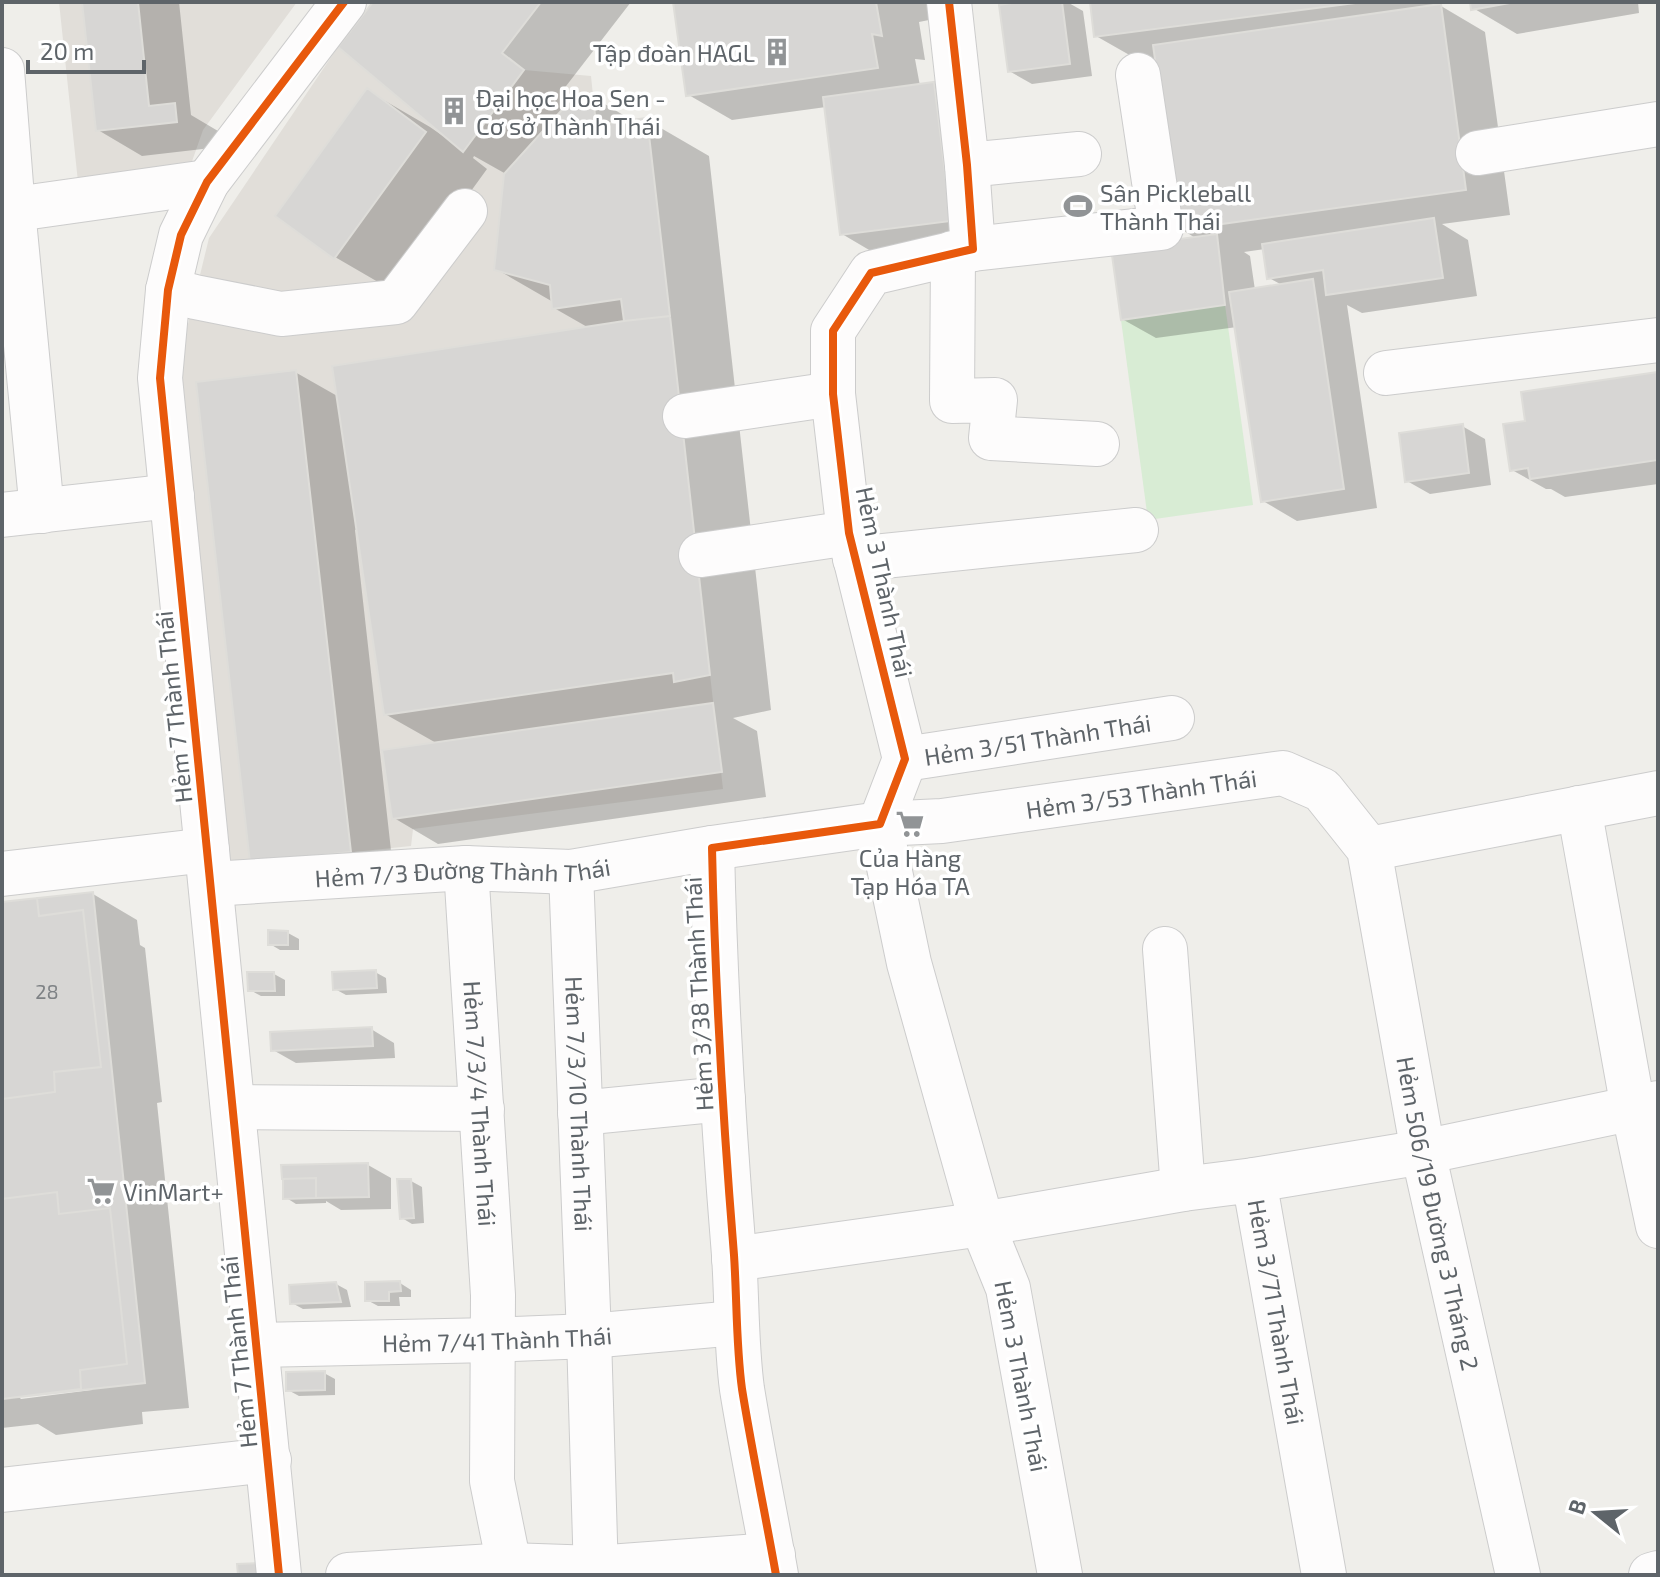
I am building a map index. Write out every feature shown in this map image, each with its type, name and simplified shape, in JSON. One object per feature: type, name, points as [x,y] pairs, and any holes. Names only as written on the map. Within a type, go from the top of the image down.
[{"type":"street","name":"Hẻm 7 Thành Thái","points":[[279,1575],[160,378],[168,290],[181,235],[207,182],[344,2]]},
{"type":"street","points":[[949,2],[967,165],[952,401],[995,400],[991,438],[1097,444]]},
{"type":"street","points":[[2,70],[22,513],[172,496]]},
{"type":"street","name":"Hẻm 3 Thành Thái","points":[[905,759],[852,546],[833,394],[833,331],[871,273],[963,251],[1161,228],[1138,75]]},
{"type":"street","points":[[1478,153],[1658,124]]},
{"type":"street","points":[[967,165],[1079,154]]},
{"type":"street","points":[[7,211],[207,182]]},
{"type":"street","points":[[168,290],[281,314],[396,302],[465,211]]},
{"type":"street","points":[[1386,373],[1658,340]]},
{"type":"street","points":[[685,416],[833,394]]},
{"type":"street","points":[[701,555],[1136,530]]},
{"type":"street","name":"Hẻm 3/51 Thành Thái","points":[[905,759],[1172,718]]},
{"type":"street","points":[[880,824],[905,759]]},
{"type":"street","name":"Hẻm 3/53 Thành Thái","points":[[880,824],[942,821],[1283,773],[1322,790],[1369,849]]},
{"type":"street","points":[[1369,849],[1658,793]]},
{"type":"street","points":[[1579,808],[1645,1106],[1658,1226]]},
{"type":"street","name":"Hẻm 3 Thành Thái","points":[[880,824],[909,963],[982,1224],[1008,1288],[1060,1575]]},
{"type":"street","name":"Hẻm 3/38 Thành Thái","points":[[774,1565],[742,1387],[736,1323],[714,962],[712,848],[880,824]]},
{"type":"street","name":"Hẻm 7/3 Đường Thành Thái","points":[[2,874],[209,867],[466,868],[571,872],[712,848]]},
{"type":"street","name":"Hẻm 506/19 Đường 3 Tháng 2","points":[[1369,849],[1423,1152],[1518,1575]]},
{"type":"street","name":"Hẻm 7/3/4 Thành Thái","points":[[466,868],[493,1295],[492,1481],[509,1570]]},
{"type":"street","name":"Hẻm 7/3/10 Thành Thái","points":[[571,872],[595,1572]]},
{"type":"street","points":[[1165,949],[1183,1189]]},
{"type":"street","points":[[580,1113],[723,1099]]},
{"type":"street","points":[[1254,1180],[1423,1152],[1645,1106]]},
{"type":"street","points":[[233,1107],[482,1109]]},
{"type":"street","name":"Hẻm 3/71 Thành Thái","points":[[734,1259],[982,1224],[1183,1189],[1254,1180],[1324,1575]]},
{"type":"street","name":"Hẻm 7/41 Thành Thái","points":[[257,1345],[589,1336],[736,1323]]},
{"type":"street","points":[[2,1490],[269,1460]]},
{"type":"street","points":[[348,1575],[509,1570],[595,1572],[774,1565]]},
{"type":"street","points":[[1651,1575],[1658,1573]]},
{"type":"shaded area","points":[[59,2],[297,2],[203,130],[189,170],[78,182]]},
{"type":"shaded area","points":[[338,47],[463,151],[524,70],[591,76],[596,125],[647,118],[723,789],[413,829],[411,846],[230,865],[181,394],[181,353],[209,238]]},
{"type":"green space","points":[[1225,305],[1253,505],[1148,520],[1121,320]]},
{"type":"building","points":[[82,2],[138,2],[149,106],[175,103],[177,122],[96,131]]},
{"type":"building","name":"Đại học Hoa Sen - Cơ sở Thành Thái","points":[[373,2],[541,2],[502,53],[524,70],[463,152],[338,47]]},
{"type":"building","name":"Tập đoàn HAGL","points":[[673,2],[876,2],[882,36],[872,34],[878,68],[686,96]]},
{"type":"building","points":[[1062,2],[1070,64],[1008,72],[999,5]]},
{"type":"building","points":[[1090,2],[1363,2],[1094,37]]},
{"type":"building","points":[[1470,2],[1515,2],[1471,10]]},
{"type":"building","points":[[1441,4],[1466,190],[1179,230],[1153,45]]},
{"type":"building","points":[[934,82],[951,221],[840,235],[823,97]]},
{"type":"building","points":[[367,88],[426,132],[334,259],[275,216]]},
{"type":"building","points":[[593,95],[596,125],[647,118],[670,316],[624,321],[621,299],[552,309],[550,285],[494,270],[504,174],[570,101]]},
{"type":"building","points":[[1434,218],[1443,278],[1326,295],[1323,270],[1267,279],[1262,244]]},
{"type":"building","points":[[1217,234],[1225,305],[1121,320],[1111,248]]},
{"type":"building","points":[[1313,279],[1344,489],[1261,502],[1229,292]]},
{"type":"building","points":[[670,316],[710,675],[674,682],[673,673],[384,715],[332,366]]},
{"type":"building","points":[[296,370],[351,852],[250,863],[196,382]]},
{"type":"building","points":[[1658,372],[1658,460],[1530,479],[1528,468],[1510,471],[1503,424],[1525,421],[1521,392]]},
{"type":"building","points":[[1463,424],[1469,473],[1405,482],[1399,433]]},
{"type":"building","points":[[713,703],[722,772],[392,819],[382,750]]},
{"type":"building","points":[[93,892],[145,1383],[2,1399],[2,902]]},
{"type":"building","points":[[37,898],[39,916],[83,910],[101,1067],[54,1072],[55,1092],[2,1099],[2,902]]},
{"type":"building","points":[[268,930],[288,931],[288,945],[268,945]]},
{"type":"building","points":[[376,970],[377,988],[333,990],[332,972]]},
{"type":"building","points":[[247,972],[274,972],[275,991],[248,991]]},
{"type":"building","points":[[372,1027],[373,1046],[271,1051],[270,1032]]},
{"type":"building","points":[[368,1163],[369,1197],[316,1198],[316,1178],[282,1179],[281,1165]]},
{"type":"building","points":[[316,1178],[316,1198],[283,1199],[283,1179]]},
{"type":"building","points":[[397,1179],[411,1179],[414,1218],[400,1219]]},
{"type":"building","points":[[57,1192],[59,1214],[110,1208],[127,1364],[80,1370],[81,1389],[2,1399],[2,1199]]},
{"type":"building","points":[[400,1281],[401,1291],[389,1292],[389,1301],[365,1301],[365,1282]]},
{"type":"building","points":[[336,1282],[341,1302],[290,1304],[289,1285]]},
{"type":"building","points":[[325,1371],[325,1390],[286,1391],[286,1372]]},
{"type":"building","points":[[260,1563],[261,1575],[238,1575],[237,1564]]},
{"type":"cycle path","points":[[279,1575],[160,378],[168,290],[181,235],[207,182],[344,2]]},
{"type":"cycle path","points":[[776,1575],[740,1372],[720,1052],[712,848],[880,824],[905,759],[849,533],[833,394],[833,331],[871,273],[973,249],[949,2]]},
{"type":"place","name":"Tập đoàn HAGL","points":[[777,52]]},
{"type":"place","name":"Đại học Hoa Sen - Cơ sở Thành Thái","points":[[454,111]]},
{"type":"place","name":"Sân Pickleball Thành Thái","points":[[1078,206]]},
{"type":"place","name":"Của Hàng Tạp Hóa TA","points":[[910,824]]},
{"type":"place","name":"VinMart+","points":[[101,1191]]}]
